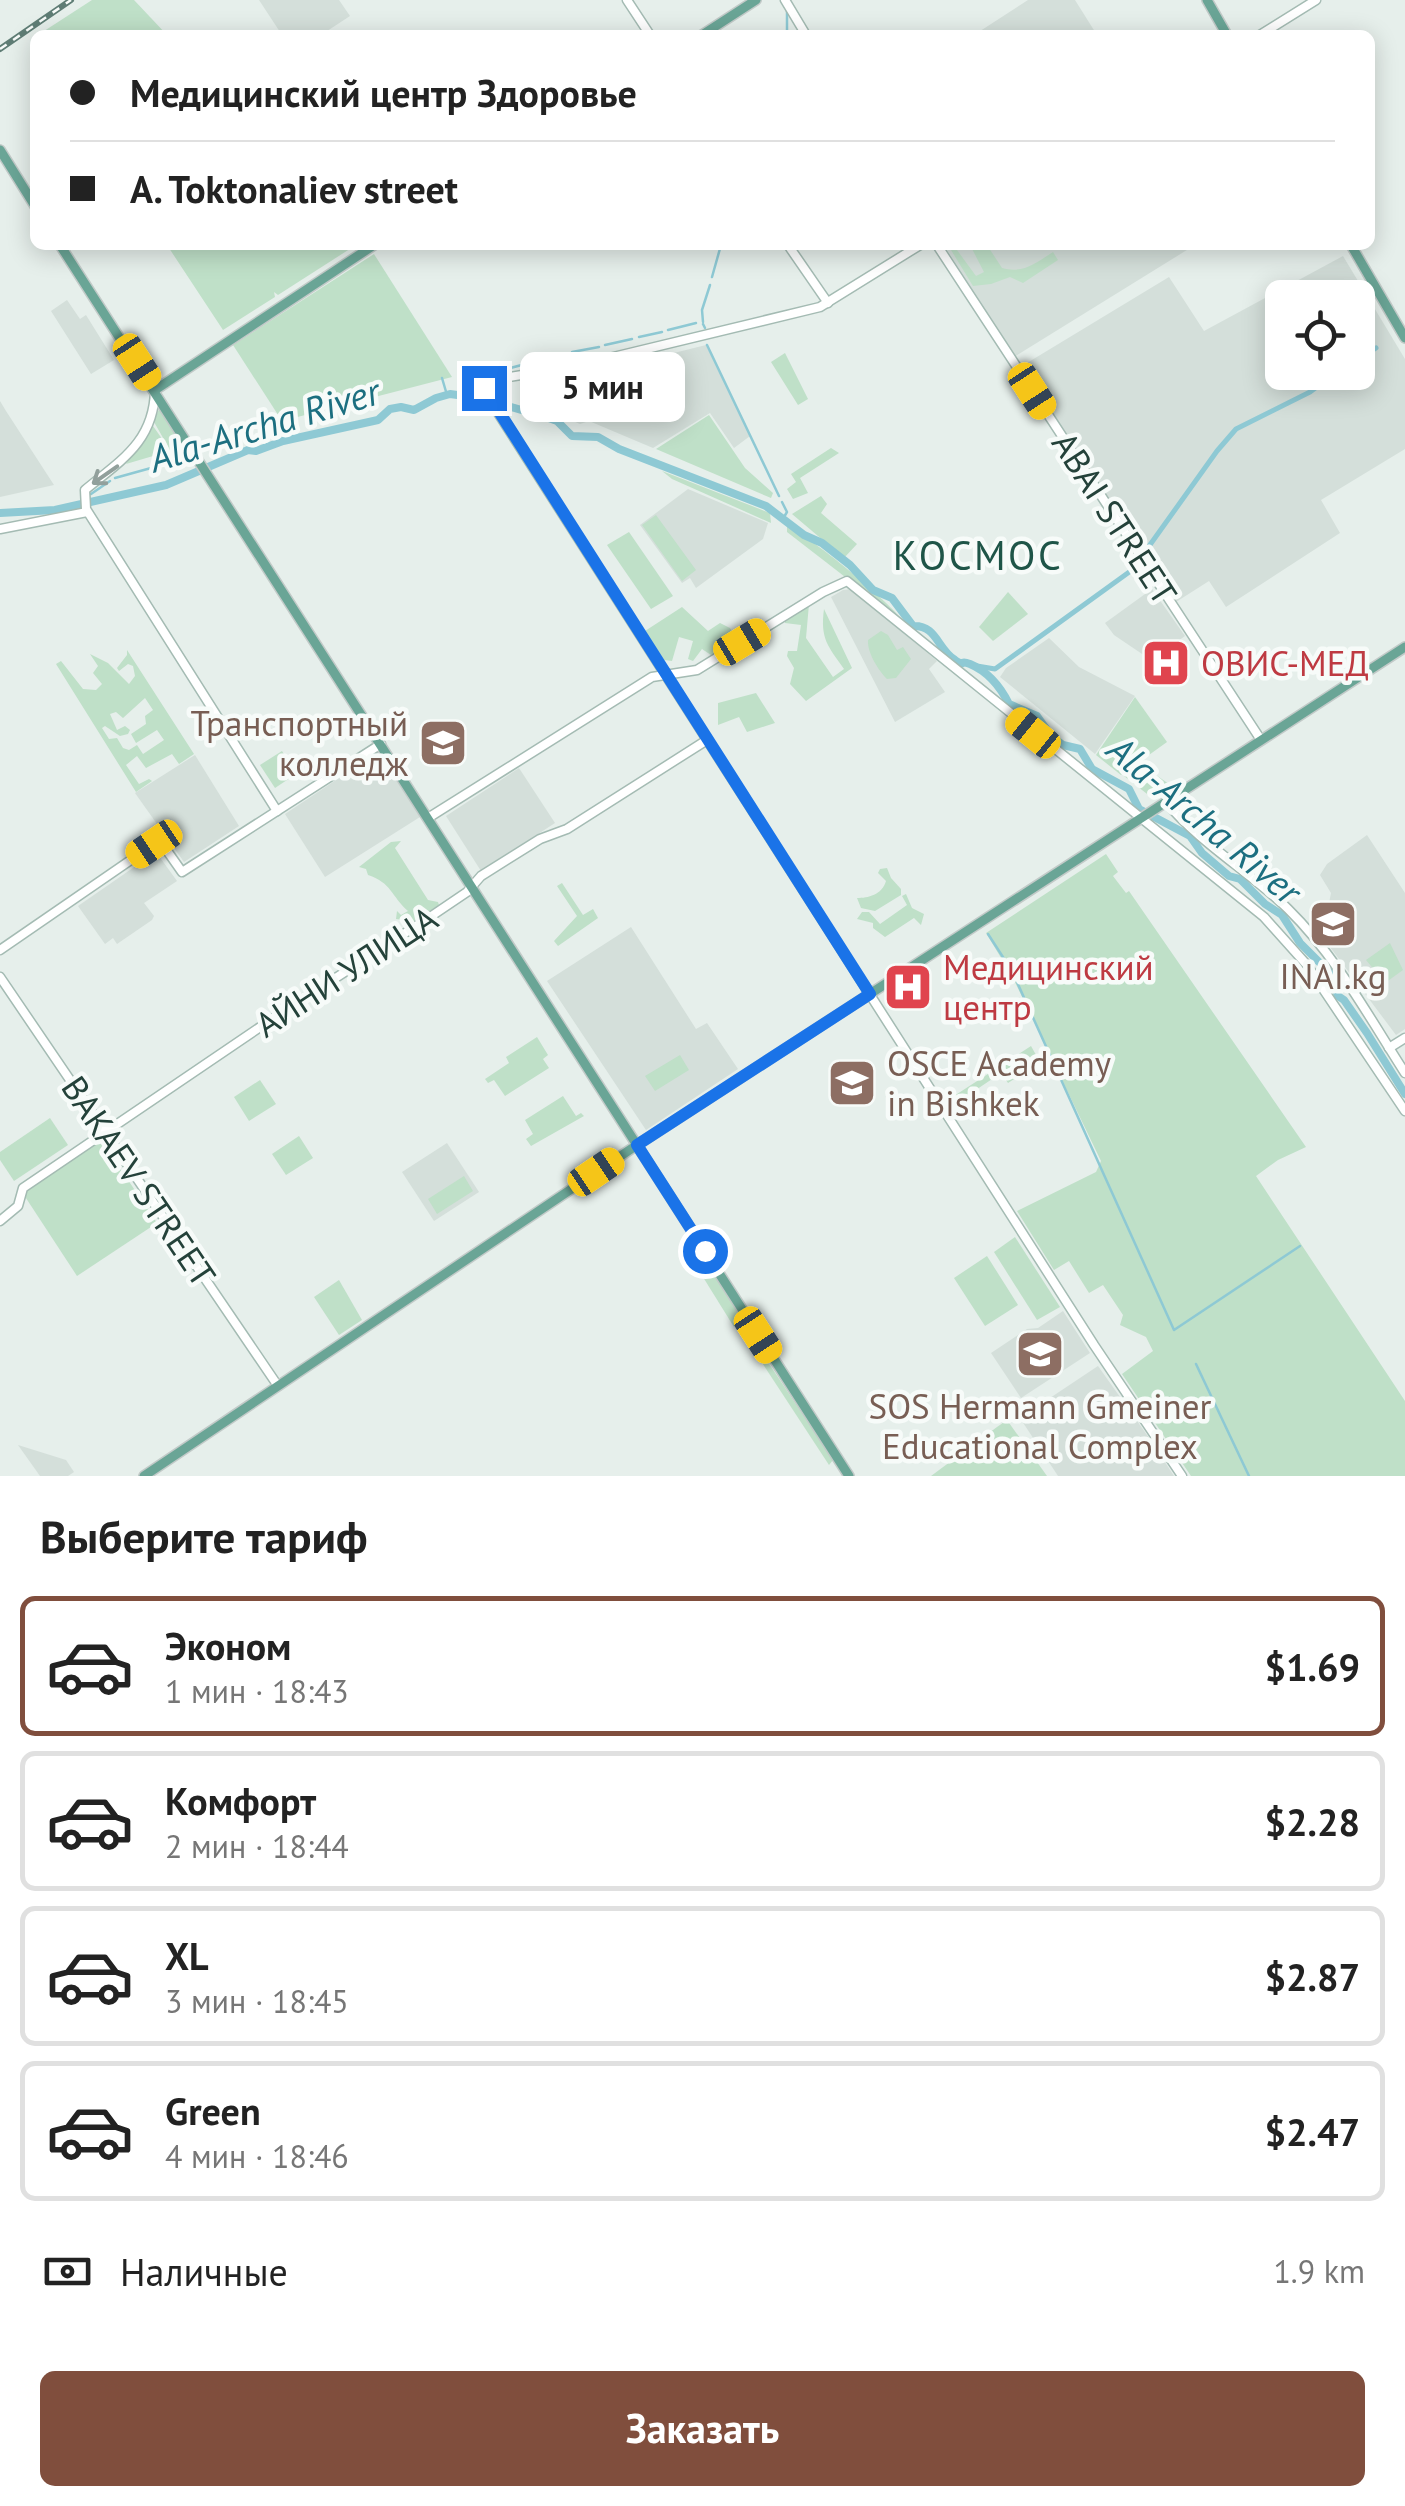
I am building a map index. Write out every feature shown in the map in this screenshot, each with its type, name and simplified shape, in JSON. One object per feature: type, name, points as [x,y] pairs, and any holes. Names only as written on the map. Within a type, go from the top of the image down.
[{"type":"main road","points":[[710,30],[756,0]]},
{"type":"main road","points":[[1207,0],[1225,30]]},
{"type":"main road","points":[[0,150],[30,198]]},
{"type":"main road","points":[[63,250],[849,1476]]},
{"type":"main road","points":[[154,390],[366,250]]},
{"type":"main road","points":[[1354,250],[1405,338]]},
{"type":"main road","points":[[144,1476],[637,1145],[1405,647]]},
{"type":"street","points":[[627,0],[647,30]]},
{"type":"street","points":[[785,0],[803,30]]},
{"type":"street","points":[[1268,30],[1316,0]]},
{"type":"street","points":[[791,250],[828,303]]},
{"type":"street","points":[[912,250],[828,303],[588,363],[491,380],[481,387],[1094,1345],[1182,1476]]},
{"type":"street","name":"ABAI STREET","points":[[940,250],[1261,740]]},
{"type":"street","points":[[154,390],[152,418],[126,457],[86,488],[85,507],[278,811]]},
{"type":"street","points":[[0,529],[85,507]]},
{"type":"street","points":[[675,690],[697,670],[847,581],[1184,849],[1276,928],[1307,964],[1405,1111]]},
{"type":"street","points":[[428,818],[652,677],[697,670]]},
{"type":"street","name":"АЙНИ УЛИЦА","points":[[0,1221],[18,1206],[23,1188],[105,1132],[433,915],[522,850],[567,829],[706,740]]},
{"type":"street","points":[[0,950],[156,843],[163,845],[182,872],[381,744]]},
{"type":"street","points":[[1163,804],[1295,916],[1332,962],[1405,1073]]},
{"type":"street","name":"BAKAEV STREET","points":[[0,977],[278,1386]]},
{"type":"street","points":[[1389,1048],[1405,1038]]},
{"type":"shaded area","points":[[259,0],[339,0],[350,16],[329,30],[279,30]]},
{"type":"shaded area","points":[[1028,0],[1075,0],[1094,30],[982,30]]},
{"type":"shaded area","points":[[947,250],[1187,250],[1014,357]]},
{"type":"shaded area","points":[[1343,256],[1357,280],[1299,280]]},
{"type":"shaded area","points":[[1169,277],[1204,331],[1265,298],[1265,390],[1375,390],[1375,309],[1405,359],[1405,449],[1321,500],[1340,533],[1226,607],[1209,581],[1176,602],[1022,366]]},
{"type":"shaded area","points":[[67,300],[80,319],[86,315],[114,360],[91,374],[51,311]]},
{"type":"shaded area","points":[[706,345],[750,436],[734,448],[710,413],[653,448],[589,421],[580,424],[546,409],[526,394],[529,389]]},
{"type":"shaded area","points":[[0,401],[6,411],[54,485],[0,497]]},
{"type":"shaded area","points":[[688,489],[768,523],[763,539],[696,588],[690,578],[682,583],[640,525]]},
{"type":"shaded area","points":[[852,589],[937,661],[929,669],[945,692],[895,722],[831,597]]},
{"type":"shaded area","points":[[1152,589],[1185,636],[1151,660],[1114,635],[1105,623]]},
{"type":"shaded area","points":[[1049,638],[1079,667],[1135,696],[1095,754],[1000,677],[1006,668]]},
{"type":"shaded area","points":[[378,752],[420,817],[325,877],[285,814]]},
{"type":"shaded area","points":[[195,755],[239,826],[184,862],[135,793]]},
{"type":"shaded area","points":[[519,768],[555,823],[481,871],[446,816]]},
{"type":"shaded area","points":[[1367,835],[1405,893],[1405,1029],[1396,1035],[1315,927],[1331,893],[1320,875],[1327,864]]},
{"type":"shaded area","points":[[156,852],[177,881],[144,903],[154,916],[152,920],[117,944],[113,938],[105,944],[78,906]]},
{"type":"shaded area","points":[[631,927],[696,1029],[707,1023],[738,1069],[646,1130],[547,981]]},
{"type":"shaded area","points":[[447,1143],[479,1192],[434,1221],[402,1172]]},
{"type":"shaded area","name":"SOS Hermann Gmeiner Educational Complex","points":[[1063,1311],[1090,1353],[1021,1398],[991,1353]]},
{"type":"shaded area","points":[[1098,1366],[1174,1476],[1058,1476],[1020,1418]]},
{"type":"shaded area","points":[[18,1445],[66,1460],[74,1472],[68,1476],[40,1476]]},
{"type":"green space","points":[[92,0],[134,0],[162,30],[46,30]]},
{"type":"green space","points":[[170,250],[348,250],[278,295],[274,292],[275,297],[223,330]]},
{"type":"green space","points":[[951,250],[957,250],[976,276],[984,272],[973,250],[990,250],[1002,268],[1016,270],[1053,252],[1058,260],[1023,283],[1010,277],[973,286]]},
{"type":"green space","points":[[374,254],[452,377],[282,421],[233,345]]},
{"type":"green space","points":[[785,353],[808,399],[798,405],[771,362]]},
{"type":"green space","points":[[159,409],[186,447],[126,464],[153,426],[170,450],[154,422]]},
{"type":"green space","points":[[709,415],[745,468],[773,493],[771,498],[656,449]]},
{"type":"green space","points":[[831,448],[839,453],[800,478],[808,493],[793,499],[787,489],[796,482],[791,474]]},
{"type":"green space","points":[[662,471],[770,513],[771,523],[672,479]]},
{"type":"green space","points":[[821,496],[827,504],[821,513],[857,544],[844,558],[792,514]]},
{"type":"green space","points":[[656,515],[696,570],[682,581],[642,525]]},
{"type":"green space","points":[[787,526],[849,570],[902,621],[787,532]]},
{"type":"green space","points":[[629,532],[673,596],[651,609],[607,545]]},
{"type":"green space","points":[[1008,592],[1028,614],[993,641],[979,627]]},
{"type":"green space","points":[[809,604],[806,638],[833,677],[844,669],[826,642],[824,609],[852,668],[806,701],[790,684],[794,668],[787,656],[788,651],[797,651],[801,625],[785,623],[785,619]]},
{"type":"green space","points":[[682,607],[708,631],[720,623],[730,628],[736,638],[711,655],[702,649],[693,661],[688,659],[693,641],[679,637],[672,661],[664,660],[645,631]]},
{"type":"green space","points":[[881,631],[897,650],[903,647],[911,659],[896,678],[887,679],[869,650],[868,640]]},
{"type":"green space","points":[[127,650],[194,754],[179,764],[172,754],[146,768],[137,756],[126,765],[139,784],[152,781],[136,792],[56,664],[61,661],[83,689],[96,690],[102,684],[93,673],[98,666],[90,654],[108,663],[129,684],[135,676],[133,666],[128,664],[119,671],[117,668]],"holes":[[[145,698],[153,710],[145,716],[146,724],[131,734],[136,743],[157,730],[164,740],[143,754],[137,745],[129,750],[123,748],[117,738],[109,739],[102,728],[105,726],[120,736],[128,734],[130,730],[125,726],[117,730],[110,714],[116,712],[123,718]]]},
{"type":"green space","points":[[756,693],[775,723],[747,732],[739,717],[718,725],[718,703]]},
{"type":"green space","points":[[1135,697],[1167,742],[1121,775],[1096,755]]},
{"type":"green space","points":[[282,751],[296,774],[275,788],[260,765]]},
{"type":"green space","points":[[1140,764],[1169,784],[1151,797],[1124,776]]},
{"type":"green space","points":[[401,841],[395,848],[428,900],[439,905],[408,925],[396,919],[397,911],[401,915],[408,911],[391,890],[359,867],[391,842]]},
{"type":"green space","points":[[1106,854],[1118,872],[1113,876],[1126,893],[1129,891],[1306,1147],[1256,1176],[1405,1401],[1405,1476],[1191,1476],[1122,1374],[1153,1351],[1146,1337],[1120,1325],[1123,1315],[1103,1285],[1089,1293],[1069,1261],[1054,1270],[1017,1211],[1096,1172],[1101,1161],[1012,976],[986,933]]},
{"type":"green space","points":[[887,868],[901,895],[875,911],[861,908],[857,898],[881,890],[886,881],[878,873]]},
{"type":"green space","points":[[562,883],[583,915],[593,909],[598,918],[558,946],[554,941],[577,916],[557,886]]},
{"type":"green space","points":[[906,894],[912,908],[924,914],[921,925],[914,918],[885,937],[873,928],[873,923],[857,919],[862,912],[869,912],[880,924],[907,905],[902,896]]},
{"type":"green space","points":[[1390,943],[1403,970],[1385,983],[1366,960]]},
{"type":"green space","points":[[537,1037],[548,1055],[543,1059],[549,1068],[505,1096],[494,1080],[488,1083],[485,1079],[509,1063],[506,1057]]},
{"type":"green space","points":[[1031,1046],[1040,1062],[1008,1083],[1001,1073],[958,1102],[954,1096]]},
{"type":"green space","points":[[680,1055],[689,1070],[655,1091],[645,1076]]},
{"type":"green space","points":[[260,1080],[276,1104],[249,1121],[234,1097]]},
{"type":"green space","points":[[563,1096],[576,1116],[584,1116],[531,1146],[526,1139],[533,1134],[525,1120]]},
{"type":"green space","points":[[50,1118],[68,1145],[14,1181],[0,1160],[0,1152]]},
{"type":"green space","points":[[299,1136],[313,1158],[286,1175],[272,1154]]},
{"type":"green space","points":[[101,1140],[157,1223],[77,1276],[22,1192]]},
{"type":"green space","points":[[464,1176],[473,1191],[437,1214],[428,1199]]},
{"type":"green space","points":[[1015,1237],[1060,1307],[1037,1320],[994,1252]]},
{"type":"green space","points":[[703,1255],[743,1319],[734,1327],[693,1261]]},
{"type":"green space","points":[[987,1256],[1018,1305],[985,1326],[954,1278]]},
{"type":"green space","points":[[339,1280],[362,1320],[339,1335],[314,1297]]},
{"type":"green space","points":[[756,1344],[833,1460],[829,1465],[753,1349]]},
{"type":"green space","points":[[1007,1420],[1047,1476],[931,1476],[997,1427]]},
{"type":"waterway","points":[[787,11],[787,30]]},
{"type":"waterway","points":[[712,277],[720,250]]},
{"type":"waterway","points":[[703,322],[702,310],[710,285]]},
{"type":"waterway","points":[[668,330],[696,323]]},
{"type":"waterway","points":[[703,324],[705,328]]},
{"type":"waterway","points":[[639,337],[662,332]]},
{"type":"waterway","points":[[605,345],[632,339]]},
{"type":"waterway","points":[[707,345],[779,496]]},
{"type":"waterway","points":[[572,352],[599,347]]},
{"type":"waterway","points":[[538,360],[566,354]]},
{"type":"waterway","points":[[503,370],[533,362]]},
{"type":"waterway","points":[[442,378],[447,395]]},
{"type":"waterway","points":[[971,665],[995,669],[1132,570],[1236,429],[1313,390]]},
{"type":"waterway","name":"Ala-Archa River","points":[[0,513],[55,510],[166,485],[248,450],[378,420],[390,409],[414,410],[450,394],[480,398],[546,417],[557,421],[572,436],[598,437],[619,449],[766,506],[804,535],[822,543],[873,590],[892,598],[913,626],[927,629],[961,663],[983,671],[1009,704],[1037,716],[1063,745],[1080,749],[1092,769],[1129,789],[1139,809],[1190,836],[1202,853],[1282,915],[1300,943],[1330,973],[1338,996],[1367,1033],[1405,1094]]},
{"type":"waterway","points":[[115,478],[169,463]]},
{"type":"waterway","points":[[91,494],[110,481]]},
{"type":"waterway","points":[[782,502],[787,512],[784,517]]},
{"type":"waterway","points":[[988,934],[1012,971],[1174,1330],[1300,1246]]},
{"type":"waterway","points":[[1196,1364],[1249,1476]]},
{"type":"railway","points":[[0,49],[71,0]]},
{"type":"place","name":"ОВИС-МЕД","points":[[1166,663]]},
{"type":"place","name":"Транспортный колледж","points":[[443,743]]},
{"type":"place","name":"INAI.kg","points":[[1333,924]]},
{"type":"place","name":"Медицинский центр","points":[[908,987]]},
{"type":"place","name":"OSCE Academy in Bishkek","points":[[852,1083]]},
{"type":"place","name":"SOS Hermann Gmeiner Educational Complex","points":[[1040,1354]]},
{"type":"district","name":"КОСМОС","points":[[978,555]]},
{"type":"route","points":[[484,388],[870,994],[637,1145],[705,1251]]}]
